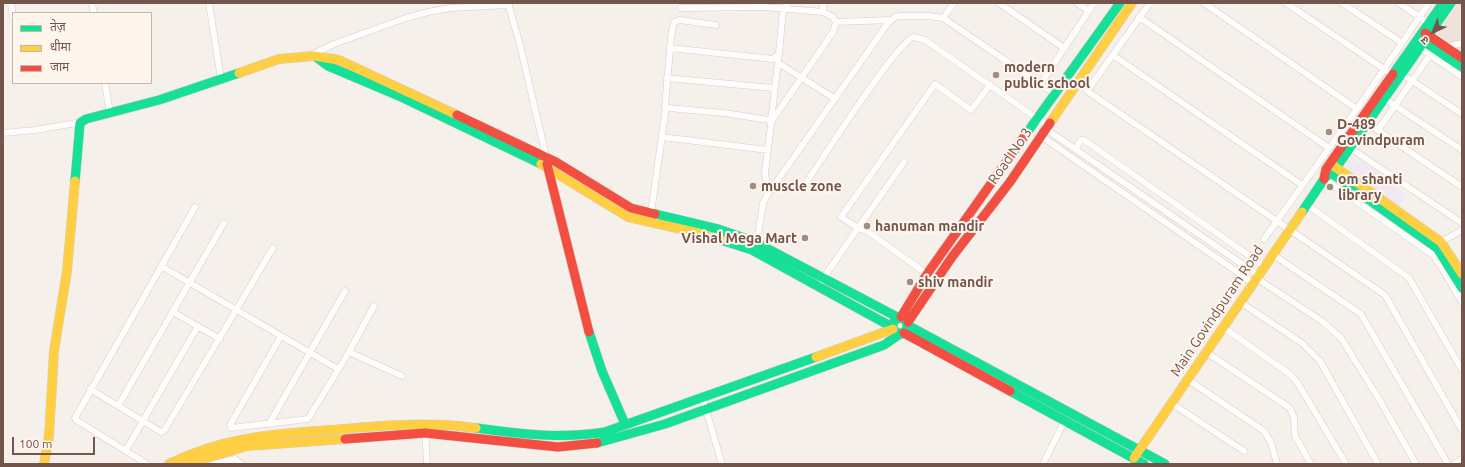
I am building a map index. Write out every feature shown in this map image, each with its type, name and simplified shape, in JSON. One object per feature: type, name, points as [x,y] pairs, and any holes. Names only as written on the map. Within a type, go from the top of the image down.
[{"type":"street","points":[[209,3],[221,79]]},
{"type":"street","points":[[768,194],[765,172],[783,10],[788,3]]},
{"type":"street","points":[[823,3],[823,12]]},
{"type":"street","points":[[943,18],[954,3]]},
{"type":"street","points":[[999,3],[1064,48]]},
{"type":"street","points":[[1077,3],[1089,11]]},
{"type":"street","points":[[1040,84],[1094,3]]},
{"type":"street","name":"Road No 3","points":[[901,326],[927,274],[1120,3]]},
{"type":"street","name":"Road No 3","points":[[901,326],[1010,182],[1132,3]]},
{"type":"street","points":[[1150,3],[1139,17],[1114,56],[1087,91],[1385,295],[1462,430]]},
{"type":"street","points":[[1204,3],[1357,109]]},
{"type":"street","points":[[1286,3],[1383,68],[1413,80],[1462,114]]},
{"type":"street","points":[[1342,3],[1402,43]]},
{"type":"street","points":[[1400,3],[1432,26]]},
{"type":"street","points":[[1264,239],[1357,109],[1383,68],[1429,3]]},
{"type":"street","name":"Main Govindpuram Road","points":[[1432,26],[1443,3]]},
{"type":"street","name":"Main Govindpuram Road","points":[[1134,458],[1331,168],[1432,26],[1451,3]]},
{"type":"street","points":[[312,56],[334,44],[406,18],[454,5],[509,4],[585,322],[602,371],[630,435]]},
{"type":"street","points":[[680,20],[681,6],[771,6],[783,10],[823,12],[833,17],[836,22],[833,32],[771,122]]},
{"type":"street","points":[[836,22],[891,20],[900,16],[929,16],[943,18],[1055,94]]},
{"type":"street","points":[[1139,17],[1329,148]]},
{"type":"street","points":[[651,213],[666,107],[664,103],[672,24],[675,21],[680,20],[716,25]]},
{"type":"street","points":[[757,242],[763,203],[768,194],[834,98],[891,20]]},
{"type":"street","points":[[808,180],[865,95],[904,43],[910,38],[919,37],[1038,119],[1045,130],[1204,249],[1256,279],[1322,321],[1341,338],[1379,398],[1416,464]]},
{"type":"street","points":[[1423,39],[1446,47],[1462,58]]},
{"type":"street","points":[[1423,39],[1430,55],[1462,77]]},
{"type":"street","points":[[1423,39],[1462,67]]},
{"type":"street","points":[[1446,47],[1462,43]]},
{"type":"street","points":[[670,48],[773,59],[779,53]]},
{"type":"street","points":[[1378,130],[1430,55]]},
{"type":"street","points":[[312,56],[328,66],[406,100],[548,167],[628,218],[703,234],[760,253],[820,287],[901,326],[1139,449],[1165,464]]},
{"type":"street","points":[[3,133],[35,130],[82,122],[159,100],[279,60],[312,56],[339,60],[546,156],[568,168],[628,206],[724,231],[757,242],[824,277],[901,326],[1064,422],[1144,464]]},
{"type":"street","points":[[1114,56],[1302,185]]},
{"type":"street","points":[[778,63],[802,76],[834,98]]},
{"type":"street","name":"Main Govindpuram Road","points":[[1331,168],[1350,148],[1385,99],[1398,74]]},
{"type":"street","points":[[1068,77],[1077,84]]},
{"type":"street","points":[[667,78],[773,88]]},
{"type":"street","points":[[105,84],[110,113]]},
{"type":"street","points":[[927,274],[867,231],[858,228],[841,217],[935,84],[971,110],[990,85]]},
{"type":"street","points":[[1385,99],[1462,150]]},
{"type":"street","points":[[666,107],[746,116],[766,119],[771,122]]},
{"type":"street","points":[[44,464],[49,436],[54,352],[67,271],[76,181],[79,130],[82,122]]},
{"type":"street","points":[[1367,123],[1462,187]]},
{"type":"street","points":[[1045,130],[1209,241],[1256,279]]},
{"type":"street","points":[[662,137],[768,150]]},
{"type":"street","points":[[1075,149],[1081,140],[1084,140],[1264,266]]},
{"type":"street","points":[[1350,148],[1462,223]]},
{"type":"street","points":[[820,287],[824,277],[904,162]]},
{"type":"street","points":[[1331,168],[1440,242],[1446,248],[1462,274]]},
{"type":"street","points":[[1331,168],[1436,248],[1445,259],[1462,288]]},
{"type":"street","points":[[1324,179],[1433,256],[1442,268],[1462,302]]},
{"type":"street","points":[[1306,204],[1409,278],[1462,370]]},
{"type":"street","points":[[1173,216],[1179,206]]},
{"type":"street","points":[[147,464],[75,419],[75,416],[195,207]]},
{"type":"street","points":[[118,406],[224,223]]},
{"type":"street","points":[[1440,242],[1462,230]]},
{"type":"street","points":[[1204,249],[1209,241]]},
{"type":"street","points":[[90,389],[161,432],[164,431],[273,248]]},
{"type":"street","points":[[1272,254],[1361,314],[1448,464]]},
{"type":"street","points":[[162,266],[338,368]]},
{"type":"street","points":[[269,424],[309,352],[345,292]]},
{"type":"street","points":[[1240,302],[1302,343],[1320,361],[1378,464]]},
{"type":"street","points":[[281,336],[229,426],[232,429],[308,419],[349,352],[374,306]]},
{"type":"street","points":[[173,312],[220,339]]},
{"type":"street","points":[[126,450],[198,326]]},
{"type":"street","points":[[169,464],[183,455],[209,446],[257,436],[424,429],[564,438],[605,432],[901,326]]},
{"type":"street","points":[[186,464],[247,446],[424,429],[558,447],[592,445],[630,435],[729,402],[884,345],[901,326]]},
{"type":"street","points":[[1223,327],[1291,375],[1297,382],[1346,464]]},
{"type":"street","points":[[349,352],[402,376]]},
{"type":"street","points":[[1206,352],[1290,408],[1294,418],[1294,436],[1310,464]]},
{"type":"street","points":[[1187,379],[1264,431],[1271,443],[1277,464]]},
{"type":"street","points":[[702,396],[722,464]]},
{"type":"street","points":[[1171,403],[1244,450]]},
{"type":"street","points":[[1043,464],[1064,422]]},
{"type":"street","points":[[424,429],[427,464]]},
{"type":"street","points":[[214,464],[235,459],[241,464]]},
{"type":"street","points":[[1454,464],[1462,459]]},
{"type":"shaded area","points":[[1458,3],[1462,3],[1462,51],[1437,34]]},
{"type":"shaded area","points":[[1351,157],[1359,163],[1361,160],[1407,195],[1399,207],[1345,170]]},
{"type":"traffic: fast","points":[[1026,134],[1120,3]]},
{"type":"traffic: fast","points":[[1393,74],[1443,3]]},
{"type":"traffic: fast","points":[[1302,212],[1324,179],[1336,168],[1451,3]]},
{"type":"traffic: fast","points":[[1420,39],[1462,67]]},
{"type":"traffic: fast","points":[[316,57],[328,66],[399,96],[541,164]]},
{"type":"traffic: fast","points":[[75,181],[80,123],[86,119],[159,100],[239,73]]},
{"type":"traffic: fast","points":[[1327,170],[1437,248],[1462,288]]},
{"type":"traffic: fast","points":[[655,214],[718,229],[753,241],[899,318],[905,319],[908,328],[902,334],[896,332],[892,327],[894,321],[899,318]]},
{"type":"traffic: fast","points":[[721,240],[752,250],[892,327]]},
{"type":"traffic: fast","points":[[909,326],[1165,464]]},
{"type":"traffic: fast","points":[[589,332],[602,371],[625,424]]},
{"type":"traffic: fast","points":[[597,443],[665,424],[884,345],[900,334]]},
{"type":"traffic: fast","points":[[476,428],[540,435],[572,435],[605,432],[816,357]]},
{"type":"traffic: fast","points":[[1010,391],[1144,464]]},
{"type":"traffic: slow","points":[[1050,123],[1132,3]]},
{"type":"traffic: slow","points":[[239,73],[279,59],[314,56],[339,60],[457,115]]},
{"type":"traffic: slow","points":[[541,164],[628,217],[703,234],[721,240]]},
{"type":"traffic: slow","points":[[1331,164],[1441,242],[1462,274]]},
{"type":"traffic: slow","points":[[44,464],[49,436],[54,351],[67,271],[75,181]]},
{"type":"traffic: slow","points":[[1134,458],[1302,212]]},
{"type":"traffic: slow","points":[[816,357],[893,329]]},
{"type":"traffic: slow","points":[[169,464],[190,454],[211,447],[254,438],[297,432],[410,425],[443,425],[476,428]]},
{"type":"traffic: slow","points":[[186,464],[247,446],[345,439]]},
{"type":"traffic: jam","points":[[1425,33],[1462,58]]},
{"type":"traffic: jam","points":[[1324,179],[1326,169],[1393,74]]},
{"type":"traffic: jam","points":[[457,115],[556,162],[631,208],[655,214]]},
{"type":"traffic: jam","points":[[908,322],[952,257],[1010,182],[1050,123]]},
{"type":"traffic: jam","points":[[901,317],[927,274],[1026,134]]},
{"type":"traffic: jam","points":[[547,164],[589,332]]},
{"type":"traffic: jam","points":[[904,333],[1010,391]]},
{"type":"traffic: jam","points":[[345,439],[425,433],[558,447],[597,443]]},
{"type":"place","name":"modern public school","points":[[996,75]]},
{"type":"place","name":"D-489 Govindpuram","points":[[1329,132]]},
{"type":"place","name":"muscle zone","points":[[753,186]]},
{"type":"place","name":"om shanti library","points":[[1330,187]]},
{"type":"place","name":"hanuman mandir","points":[[867,226]]},
{"type":"place","name":"Vishal Mega Mart","points":[[805,238]]},
{"type":"place","name":"shiv mandir","points":[[910,282]]}]
